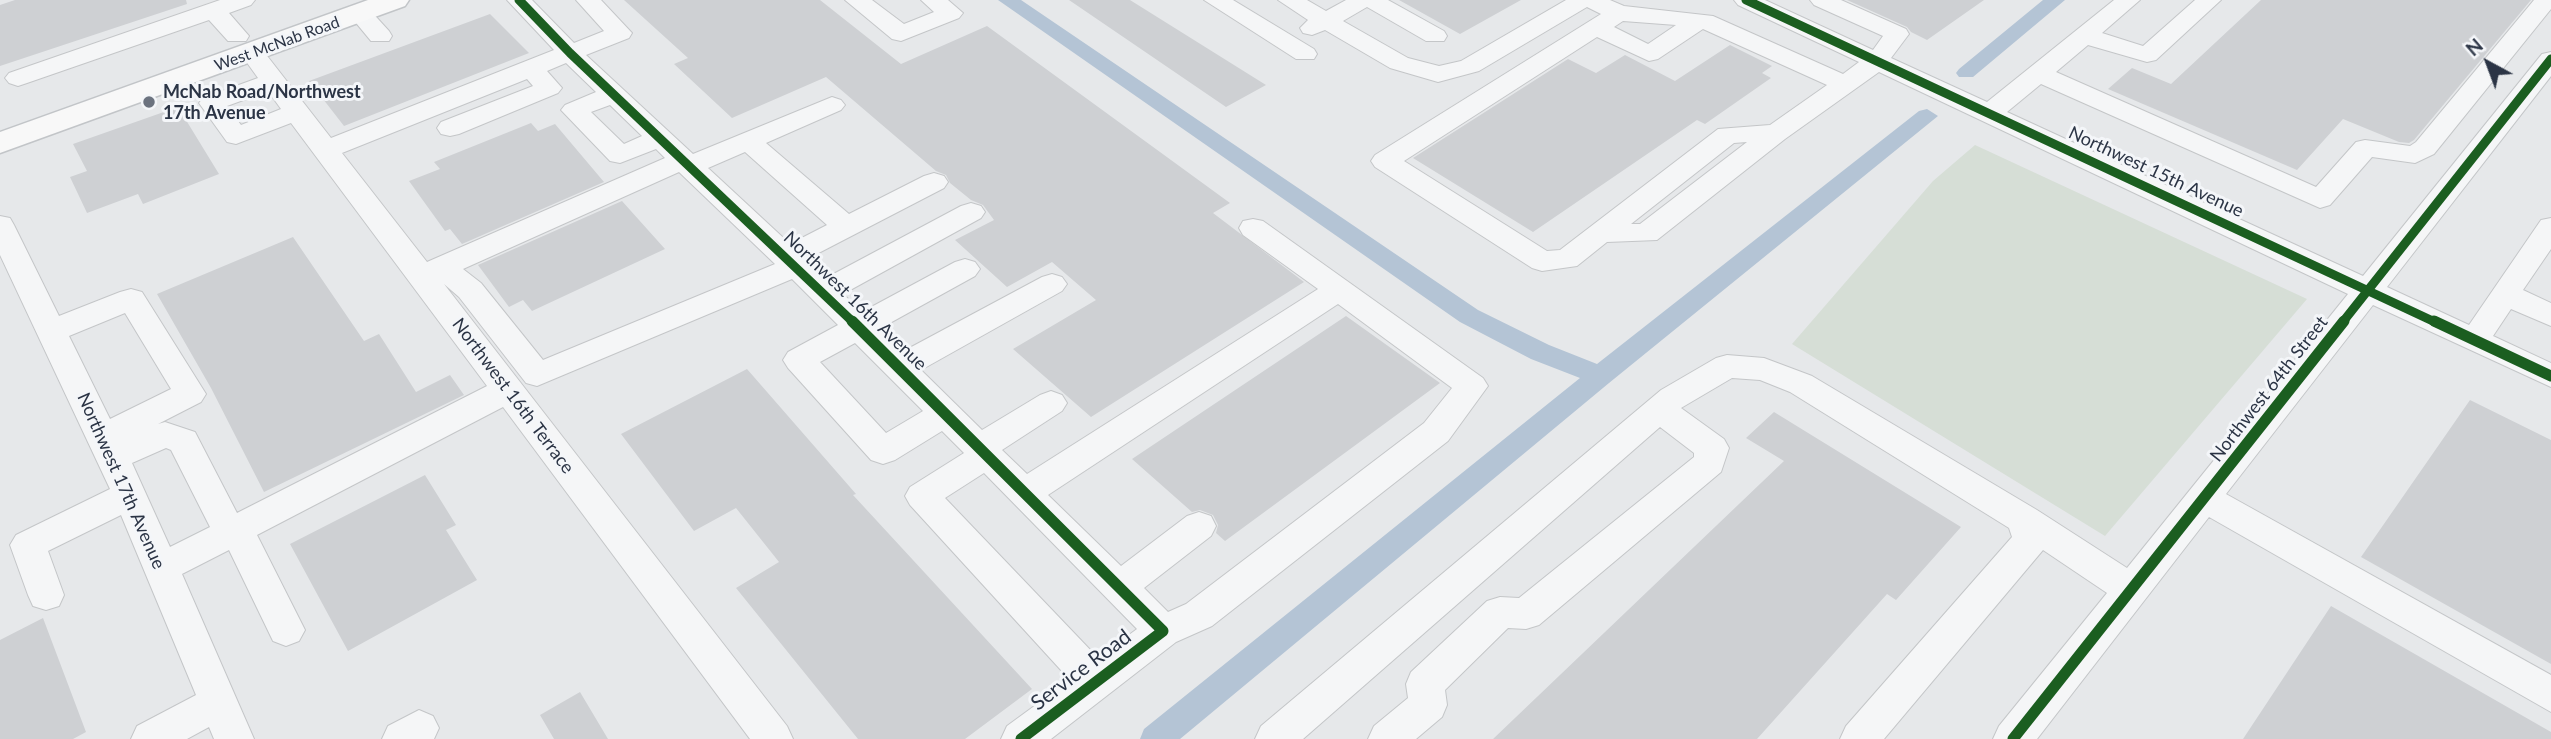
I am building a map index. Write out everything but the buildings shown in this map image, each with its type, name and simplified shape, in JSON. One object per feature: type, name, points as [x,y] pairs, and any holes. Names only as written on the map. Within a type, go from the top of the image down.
[{"type":"main road","name":"West McNab Road","points":[[0,123],[244,45],[359,16],[395,0]]},
{"type":"main road","name":"West McNab Road","points":[[0,143],[244,45]]},
{"type":"street","points":[[18,78],[243,0]]},
{"type":"street","name":"Northwest 16th Avenue","points":[[519,0],[570,53],[823,292],[1163,631]]},
{"type":"street","points":[[326,150],[620,33],[588,0]]},
{"type":"street","points":[[857,0],[901,34],[951,13],[933,0]]},
{"type":"street","points":[[1290,0],[1399,63],[1438,74],[1470,66],[1578,1],[1619,13],[1699,21],[1736,34],[1845,85]]},
{"type":"street","points":[[1227,2],[1295,48],[1326,21],[1363,0]]},
{"type":"street","points":[[1371,0],[1435,36]]},
{"type":"street","name":"Northwest 15th Avenue","points":[[1746,0],[2551,376]]},
{"type":"street","points":[[1780,17],[1806,0]]},
{"type":"street","points":[[1619,13],[1385,161],[1542,261],[1567,259],[1601,233],[1647,233],[1776,133],[1876,62],[1897,34],[1822,0]]},
{"type":"street","points":[[1990,113],[2128,0]]},
{"type":"street","points":[[2085,36],[2147,55],[2209,0]]},
{"type":"street","points":[[2415,155],[2425,148],[2547,3]]},
{"type":"street","name":"Northwest 16th Terrace","points":[[213,10],[244,45],[326,150],[432,272],[508,390],[773,739]]},
{"type":"street","points":[[1595,27],[1649,54],[1699,21]]},
{"type":"street","name":"Northwest 64th Street","points":[[2013,739],[2206,499],[2551,59]]},
{"type":"street","points":[[450,128],[549,88],[531,69]]},
{"type":"street","points":[[2038,74],[2320,199],[2365,148],[2415,155],[2461,173]]},
{"type":"street","points":[[273,81],[212,103],[236,135],[296,112]]},
{"type":"street","points":[[613,94],[574,110],[620,155],[660,138]]},
{"type":"street","points":[[432,272],[686,163],[748,141],[832,105]]},
{"type":"street","points":[[748,141],[846,227]]},
{"type":"street","points":[[432,272],[470,290],[537,375],[791,262],[846,227],[934,182]]},
{"type":"street","points":[[823,292],[971,212]]},
{"type":"street","name":"Northwest 17th Avenue","points":[[0,225],[130,495],[234,739]]},
{"type":"street","points":[[2474,341],[2551,227]]},
{"type":"street","points":[[1025,493],[1338,290],[1253,228]]},
{"type":"street","points":[[945,413],[883,451],[799,360],[857,326],[891,312],[965,269]]},
{"type":"street","points":[[899,368],[1052,284]]},
{"type":"street","name":"Service Road","points":[[1021,739],[1163,631],[1199,615],[1436,432],[1472,386],[1338,290]]},
{"type":"street","points":[[2505,294],[2551,315]]},
{"type":"street","points":[[52,331],[131,299],[190,394],[107,447]]},
{"type":"street","points":[[1275,739],[1659,409],[1727,366],[1764,369],[1801,384],[2025,520],[2132,590]]},
{"type":"street","points":[[161,568],[508,390]]},
{"type":"street","points":[[1051,403],[922,496],[1096,682]]},
{"type":"street","points":[[1388,739],[1428,705],[1425,684],[1500,612],[1526,614],[1709,463],[1712,448],[1659,409]]},
{"type":"street","points":[[107,447],[165,434],[183,441],[286,630]]},
{"type":"street","points":[[46,595],[28,545],[130,495]]},
{"type":"street","points":[[2206,499],[2551,695]]},
{"type":"street","points":[[1860,739],[2030,540],[2025,520]]},
{"type":"street","points":[[1119,587],[1199,526]]},
{"type":"street","points":[[151,739],[218,702]]},
{"type":"shaded area","points":[[1975,145],[2307,299],[2105,536],[1792,344],[1933,181]]},
{"type":"waterway","points":[[1008,0],[1469,316],[1540,352],[1600,376]]},
{"type":"waterway","points":[[1966,73],[2055,0]]},
{"type":"waterway","points":[[1600,376],[1927,116]]},
{"type":"waterway","points":[[1156,739],[1600,376]]},
{"type":"cycle path","points":[[519,0],[570,53],[823,292],[1163,631],[1021,739]]},
{"type":"cycle path","points":[[1746,0],[2551,376]]},
{"type":"cycle path","points":[[2013,739],[2551,59]]},
{"type":"place","name":"McNab Road/Northwest 17th Avenue","points":[[149,102]]}]
